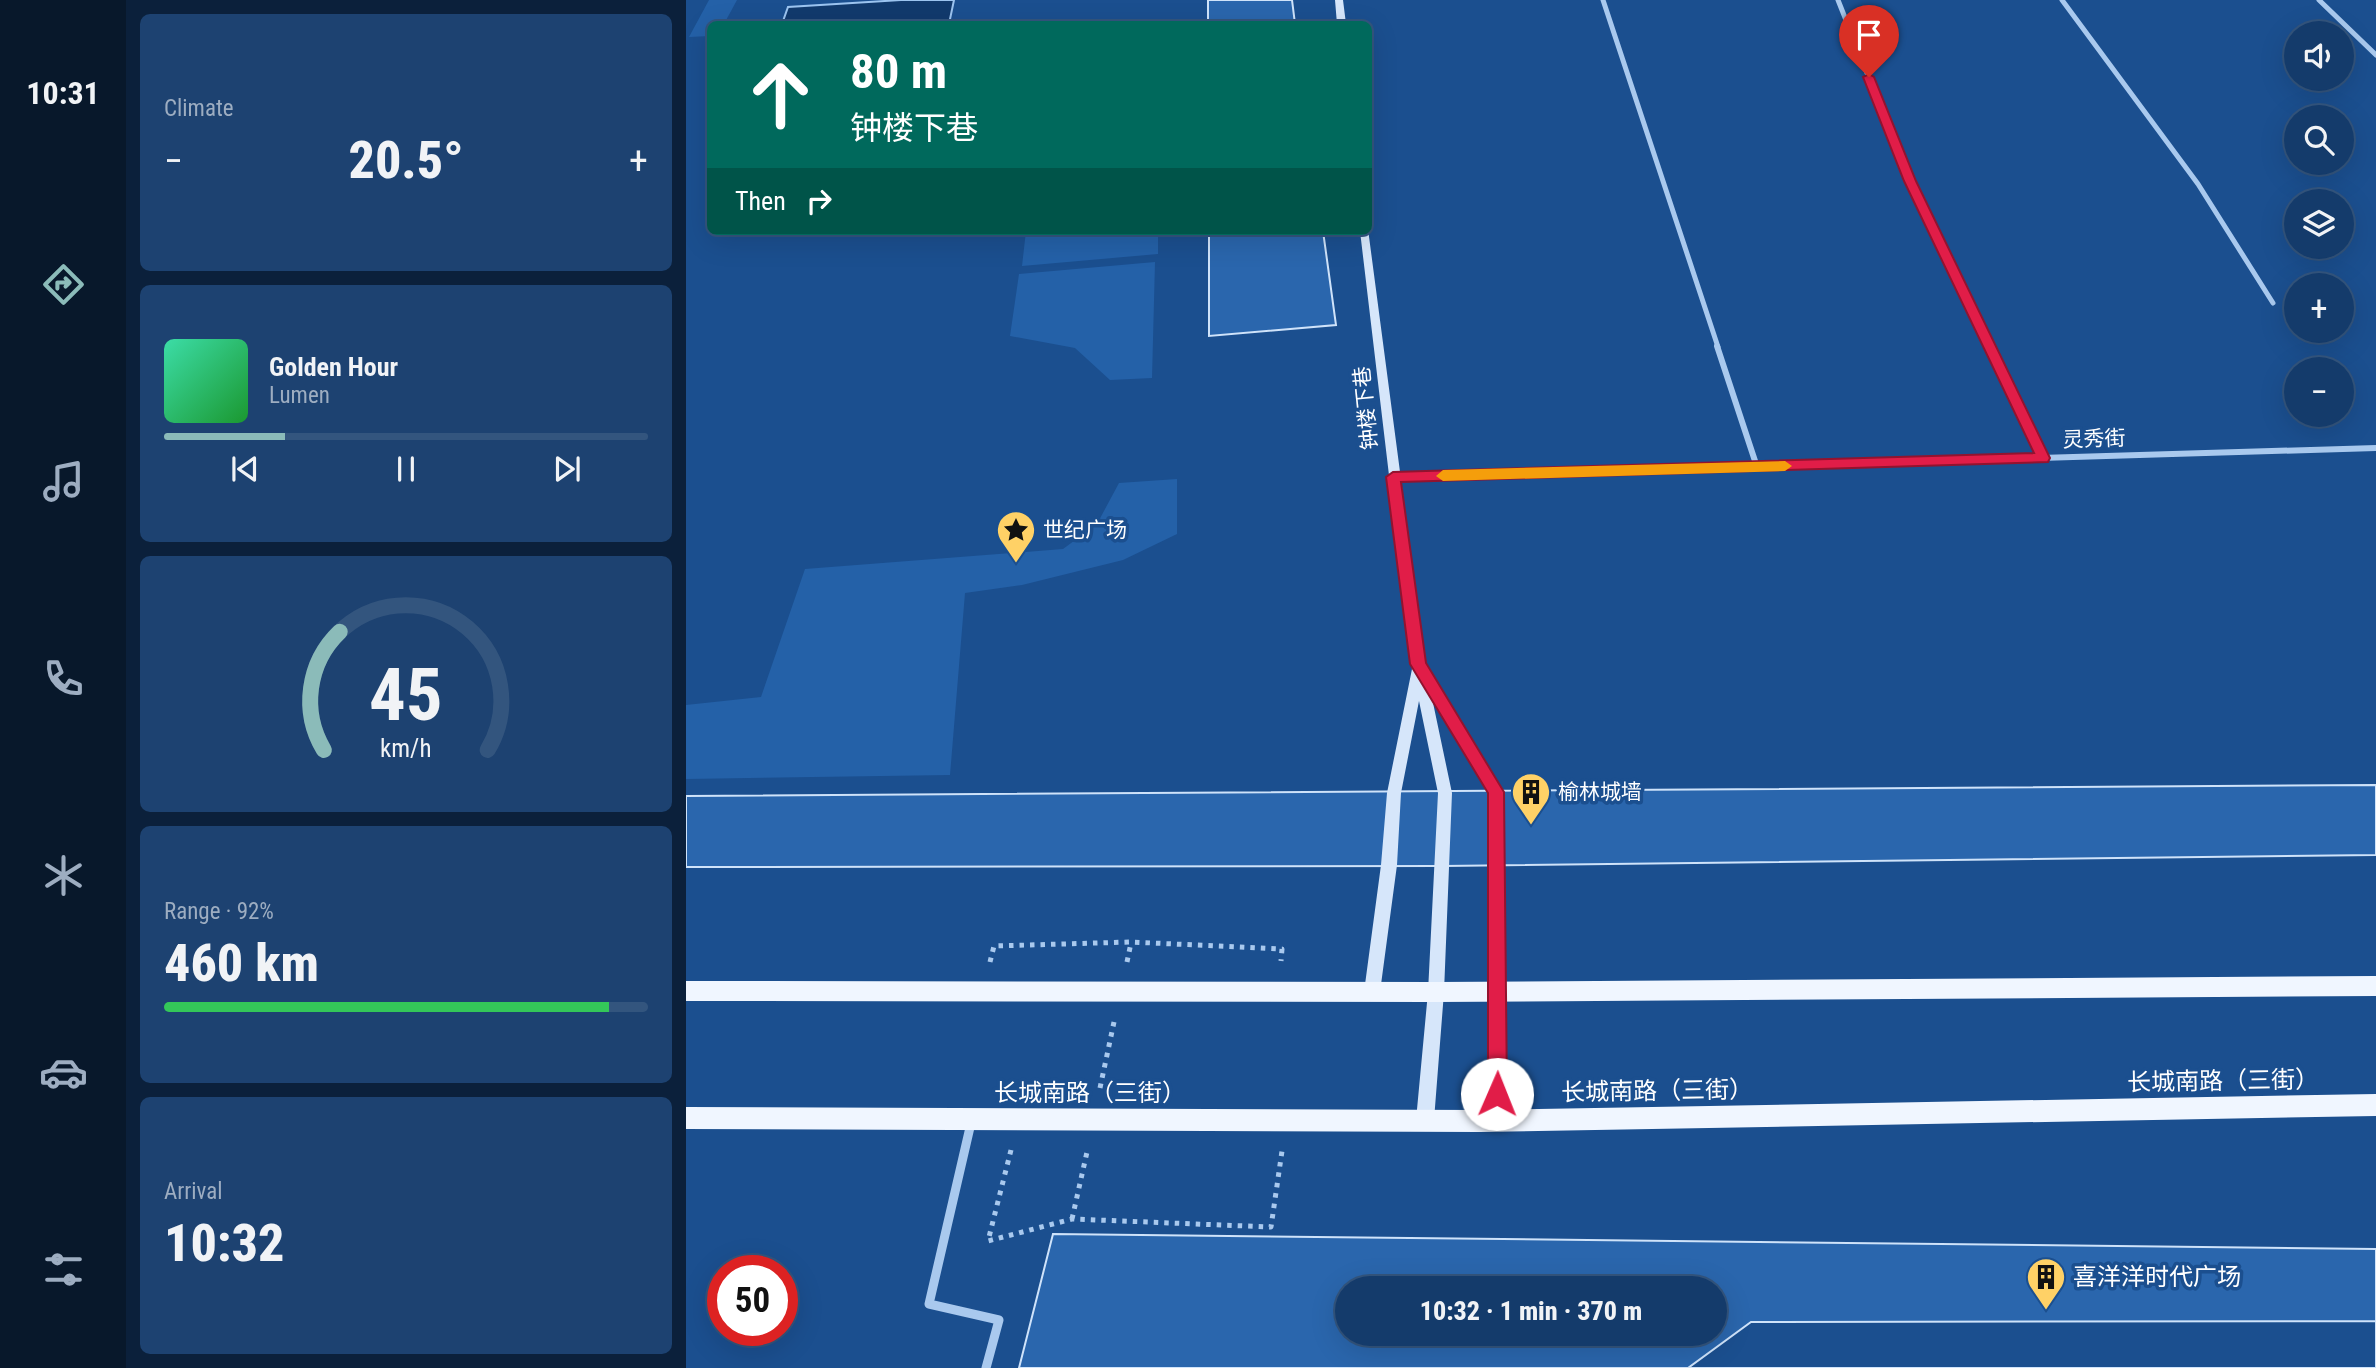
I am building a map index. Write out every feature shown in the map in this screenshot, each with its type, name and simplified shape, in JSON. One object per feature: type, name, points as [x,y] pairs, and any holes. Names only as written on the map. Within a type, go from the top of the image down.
[{"type":"main road","points":[[1339,0],[1342,21]]},
{"type":"main road","name":"钟楼下巷","points":[[1365,235],[1418,664]]},
{"type":"main road","points":[[1418,664],[1496,792],[1499,991],[1497,1120]]},
{"type":"main road","points":[[1372,992],[1389,865],[1394,793],[1418,664]]},
{"type":"main road","points":[[1418,664],[1445,793],[1436,992],[1425,1121]]},
{"type":"main road","points":[[686,991],[1436,992],[2376,986]]},
{"type":"main road","name":"长城南路（三街）","points":[[686,1118],[1425,1121],[2376,1105]]},
{"type":"street","points":[[1603,0],[1757,467]]},
{"type":"street","points":[[1838,0],[1910,181],[2043,458]]},
{"type":"street","points":[[2062,0],[2198,184],[2273,303]]},
{"type":"street","points":[[2319,0],[2376,55]]},
{"type":"street","name":"灵秀街","points":[[1393,477],[2376,448]]},
{"type":"street","points":[[971,1119],[929,1304],[999,1320],[986,1368]]},
{"type":"path","points":[[1126,969],[1131,943]]},
{"type":"path","points":[[994,946],[1131,943],[1282,949]]},
{"type":"path","points":[[1098,1101],[1117,1008]]},
{"type":"path","points":[[1019,1119],[988,1241],[1072,1219],[1271,1227],[1286,1120]]},
{"type":"path","points":[[1072,1219],[1089,1140]]},
{"type":"shaded area","points":[[709,0],[737,0],[726,21],[707,21],[707,36],[689,37]]},
{"type":"shaded area","points":[[901,0],[954,0],[950,21],[783,21],[788,7]]},
{"type":"shaded area","points":[[1026,235],[1158,235],[1158,254],[1022,266]]},
{"type":"shaded area","points":[[1155,262],[1152,378],[1110,380],[1075,348],[1010,336],[1019,274]]},
{"type":"shaded area","points":[[1177,479],[1177,534],[1123,560],[1022,585],[965,593],[950,775],[686,779],[686,705],[761,697],[805,569],[1063,549],[1097,524],[1119,483]]},
{"type":"building","points":[[1208,0],[1292,0],[1295,21],[1208,21]]},
{"type":"building","points":[[1209,235],[1324,235],[1336,325],[1209,336]]},
{"type":"building","name":"榆林城墙","points":[[2376,785],[2376,855],[1443,866],[686,867],[686,796]]},
{"type":"building","name":"喜洋洋时代广场","points":[[1053,1234],[2376,1249],[2376,1368],[1019,1368]]},
{"type":"building","points":[[2376,1321],[2376,1368],[1688,1368],[1718,1346],[1727,1346],[1727,1340],[1751,1322]]},
{"type":"slow traffic","points":[[1443,476],[1785,466]]},
{"type":"place","name":"世纪广场","points":[[1016,564]]},
{"type":"place","name":"榆林城墙","points":[[1531,826]]},
{"type":"place","name":"喜洋洋时代广场","points":[[2046,1311]]},
{"type":"route","points":[[1497,1094],[1499,991],[1496,792],[1418,664],[1393,477],[2043,458],[1910,181],[1869,77]]}]
